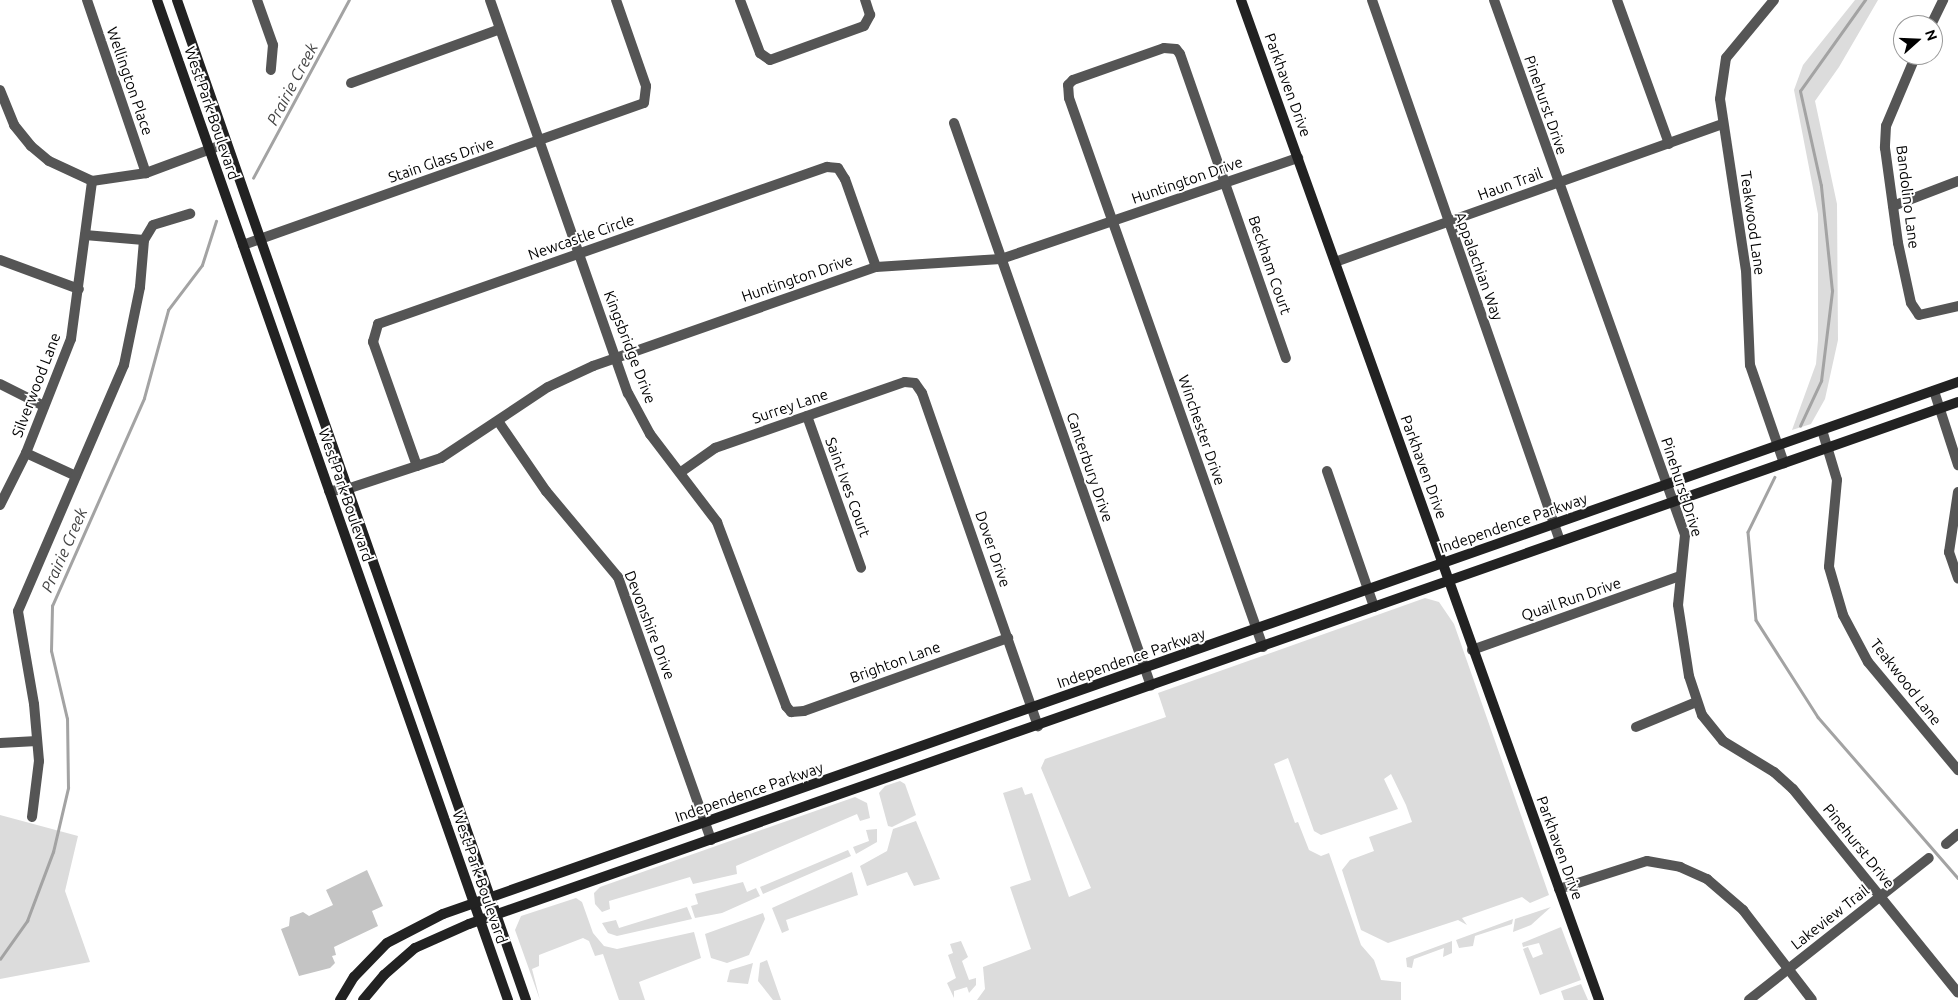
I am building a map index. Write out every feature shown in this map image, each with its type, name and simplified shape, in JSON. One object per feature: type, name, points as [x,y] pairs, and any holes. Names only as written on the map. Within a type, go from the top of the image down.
[{"type":"main road","name":"West Park Boulevard","points":[[157,0],[508,1000]]},
{"type":"main road","name":"West Park Boulevard","points":[[177,0],[526,1000]]},
{"type":"main road","name":"Parkhaven Drive","points":[[1241,0],[1472,650],[1599,1000]]},
{"type":"main road","name":"Independence Parkway","points":[[340,1000],[354,977],[387,943],[424,921],[1958,382]]},
{"type":"main road","points":[[363,1000],[384,975],[416,948],[479,921],[1958,402]]},
{"type":"main road","points":[[576,868],[582,885]]},
{"type":"street","name":"Wellington Place","points":[[87,0],[146,172]]},
{"type":"street","points":[[257,0],[273,45],[271,70]]},
{"type":"street","name":"Kingsbridge Drive","points":[[490,0],[616,358],[642,420],[717,522],[781,698],[792,712]]},
{"type":"street","name":"Stain Glass Drive","points":[[243,245],[639,106],[647,98],[616,0]]},
{"type":"street","points":[[740,0],[760,53],[770,60],[868,22],[865,0]]},
{"type":"street","name":"Appalachian Way","points":[[1372,0],[1447,222],[1560,541]]},
{"type":"street","name":"Pinehurst Drive","points":[[1494,0],[1686,543],[1680,576],[1679,618],[1696,702],[1723,741],[1784,779],[1958,993]]},
{"type":"street","points":[[1618,0],[1669,144]]},
{"type":"street","name":"Teakwood Lane","points":[[1774,0],[1726,58],[1720,84],[1723,124],[1746,270],[1750,365],[1784,463]]},
{"type":"street","points":[[1935,15],[1942,0]]},
{"type":"street","points":[[351,83],[500,29]]},
{"type":"street","name":"Beckham Court","points":[[1113,222],[1067,91],[1068,85],[1080,77],[1164,48],[1176,49],[1286,358]]},
{"type":"street","name":"Bandolino Lane","points":[[1912,65],[1886,126],[1885,148],[1903,274],[1919,315],[1958,306]]},
{"type":"street","points":[[0,90],[14,125],[30,146],[61,168],[92,181],[146,172],[228,144]]},
{"type":"street","name":"Canterbury Drive","points":[[954,123],[1151,686]]},
{"type":"street","name":"Haun Trail","points":[[1334,262],[1723,124]]},
{"type":"street","name":"Huntington Drive","points":[[329,491],[347,489],[417,466],[456,449],[560,381],[616,358],[876,267],[1001,259],[1298,158]]},
{"type":"street","name":"Newcastle Circle","points":[[417,466],[373,342],[374,328],[579,253],[833,166],[845,179],[876,267]]},
{"type":"street","points":[[1893,206],[1958,180]]},
{"type":"street","name":"Silverwood Lane","points":[[0,504],[26,453],[71,339],[92,181]]},
{"type":"street","points":[[32,818],[37,785],[37,741],[18,612],[124,365],[140,287],[144,240],[153,225],[190,214]]},
{"type":"street","name":"Winchester Drive","points":[[1113,222],[1263,647]]},
{"type":"street","points":[[85,235],[144,240]]},
{"type":"street","points":[[0,260],[79,289]]},
{"type":"street","name":"Surrey Lane","points":[[681,472],[710,451],[905,382],[915,383]]},
{"type":"street","name":"Dover Drive","points":[[915,383],[922,393],[1038,726]]},
{"type":"street","points":[[0,384],[44,406]]},
{"type":"street","points":[[1934,390],[1958,465]]},
{"type":"street","name":"Saint Ives Court","points":[[807,416],[861,568]]},
{"type":"street","name":"Devonshire Drive","points":[[498,421],[546,491],[618,577],[711,840]]},
{"type":"street","name":"Teakwood Lane","points":[[1822,430],[1838,489],[1829,568],[1843,615],[1868,662],[1958,770]]},
{"type":"street","points":[[26,453],[76,476]]},
{"type":"street","points":[[1327,471],[1374,607]]},
{"type":"street","points":[[1958,492],[1949,552],[1958,578]]},
{"type":"street","name":"Quail Run Drive","points":[[1472,650],[1680,576]]},
{"type":"street","name":"Brighton Lane","points":[[792,712],[1008,638]]},
{"type":"street","points":[[1636,727],[1696,702]]},
{"type":"street","points":[[0,743],[37,741]]},
{"type":"street","points":[[1946,844],[1958,834]]},
{"type":"street","name":"Lakeview Trail","points":[[1749,1000],[1929,858]]},
{"type":"street","points":[[1559,889],[1648,861],[1680,867],[1707,879],[1744,910],[1812,1000]]},
{"type":"shaded area","points":[[1855,0],[1878,0],[1839,67],[1815,101],[1837,204],[1838,340],[1825,399],[1811,424],[1792,430],[1816,364],[1818,340],[1818,214],[1794,90],[1803,65]]},
{"type":"shaded area","points":[[1425,598],[1439,602],[1454,624],[1549,895],[1530,903],[1522,897],[1462,918],[1467,925],[1458,920],[1388,943],[1361,930],[1342,870],[1350,860],[1374,851],[1369,837],[1412,822],[1406,805],[1391,774],[1384,779],[1398,809],[1321,835],[1314,831],[1288,758],[1274,764],[1295,823],[1298,822],[1309,850],[1321,856],[1329,853],[1361,945],[1374,960],[1381,980],[1401,982],[1401,1000],[977,1000],[985,989],[983,967],[1031,949],[1010,887],[1031,880],[1003,793],[1022,787],[1025,795],[1032,793],[1069,897],[1091,888],[1041,768],[1045,759],[1166,717],[1158,693]]},
{"type":"shaded area","points":[[900,781],[905,784],[916,815],[892,827],[888,826],[879,793],[885,786]]},
{"type":"shaded area","points":[[855,797],[867,803],[870,818],[860,821],[857,814],[736,866],[737,874],[693,884],[690,877],[609,901],[610,909],[602,912],[595,904],[594,893],[600,887]]},
{"type":"shaded area","points":[[0,815],[78,836],[65,891],[90,962],[0,979]]},
{"type":"shaded area","points":[[916,821],[940,879],[914,886],[907,872],[867,886],[860,866],[887,851],[893,829]]},
{"type":"shaded area","points":[[877,829],[877,842],[856,854],[853,847],[869,841],[866,830]]},
{"type":"shaded area","points":[[848,850],[851,856],[763,894],[760,887]]},
{"type":"shaded area","points":[[852,872],[858,895],[786,920],[789,930],[782,933],[772,908]]},
{"type":"shaded area","points":[[743,882],[747,892],[756,888],[760,896],[722,913],[695,918],[691,906],[698,904],[695,894]]},
{"type":"shaded area","points":[[576,898],[582,902],[593,933],[604,946],[617,949],[694,932],[701,958],[639,982],[645,1000],[619,1000],[603,954],[595,956],[589,941],[583,938],[539,955],[539,966],[532,969],[540,1000],[515,930],[521,916]]},
{"type":"shaded area","points":[[687,907],[692,919],[617,936],[608,933],[602,923],[616,920],[619,928]]},
{"type":"shaded area","points":[[1551,907],[1531,925],[1513,932],[1515,919]]},
{"type":"shaded area","points":[[763,913],[765,919],[749,955],[727,963],[711,958],[705,934]]},
{"type":"shaded area","points":[[1513,919],[1512,924],[1475,936],[1473,946],[1459,948],[1456,940]]},
{"type":"shaded area","points":[[1561,927],[1581,980],[1540,995],[1523,949],[1528,947],[1533,958],[1543,954],[1539,943],[1523,947],[1522,943]]},
{"type":"shaded area","points":[[961,941],[968,957],[962,961],[969,980],[976,978],[976,985],[969,993],[967,987],[954,991],[954,998],[947,983],[956,978],[948,955],[953,953],[950,944]]},
{"type":"shaded area","points":[[1452,941],[1452,953],[1443,957],[1444,948],[1414,959],[1412,968],[1407,967],[1406,958]]},
{"type":"shaded area","points":[[767,960],[781,1000],[773,1000],[758,981],[760,963]]},
{"type":"shaded area","points":[[753,963],[748,984],[727,982],[730,970]]},
{"type":"shaded area","points":[[1581,984],[1588,1000],[1564,1000],[1561,991]]},
{"type":"building","points":[[367,870],[383,906],[372,911],[378,926],[334,947],[336,955],[332,956],[335,963],[330,968],[299,976],[281,929],[289,926],[290,917],[303,912],[309,916],[333,905],[326,890]]},
{"type":"waterway","name":"Prairie Creek","points":[[253,178],[349,0]]},
{"type":"waterway","points":[[1800,426],[1821,381],[1832,291],[1821,186],[1800,91],[1865,0]]},
{"type":"waterway","name":"Prairie Creek","points":[[0,959],[27,921],[53,852],[68,788],[67,719],[51,651],[52,606],[144,398],[168,310],[202,265],[216,221]]},
{"type":"waterway","points":[[1775,477],[1748,532],[1756,620],[1818,717],[1958,878]]}]
